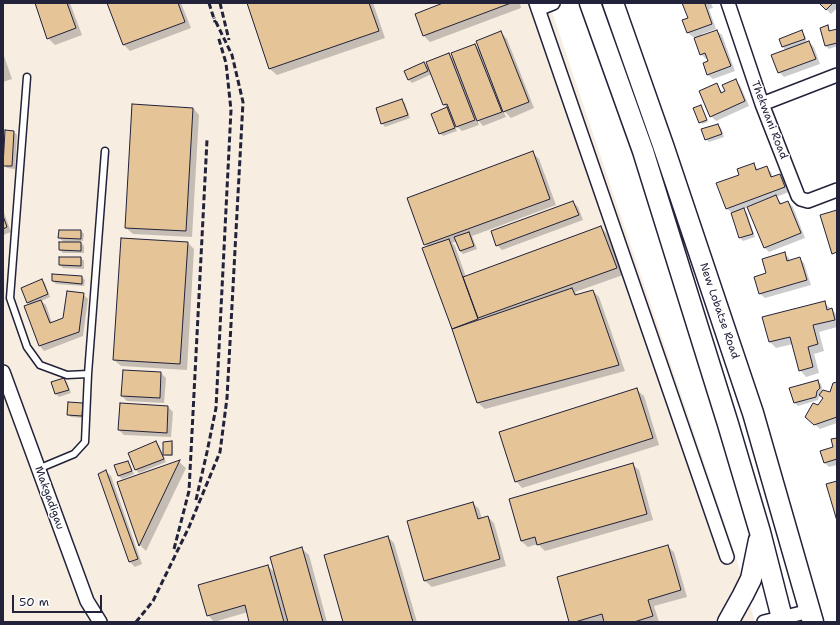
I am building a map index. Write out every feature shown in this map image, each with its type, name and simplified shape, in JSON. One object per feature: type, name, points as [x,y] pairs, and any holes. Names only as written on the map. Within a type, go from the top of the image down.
[{"type":"main road","points":[[590,3],[643,151],[728,424],[760,532],[776,621]]},
{"type":"main road","name":"New Lobatse Road","points":[[613,3],[663,145],[753,413],[812,617]]},
{"type":"main road","points":[[728,622],[751,579],[760,532]]},
{"type":"street","points":[[553,3],[537,6],[727,557]]},
{"type":"street","name":"Thekwani Road","points":[[728,3],[762,104],[798,196],[804,201],[812,201],[837,190]]},
{"type":"street","points":[[762,104],[837,75]]},
{"type":"street","name":"Makgadigau","points":[[4,375],[87,601],[100,622]]},
{"type":"street","points":[[776,621],[812,617]]},
{"type":"lane","points":[[27,77],[10,298],[27,347],[40,365],[67,375],[88,374]]},
{"type":"lane","points":[[38,468],[74,454],[84,442],[105,152]]},
{"type":"shaded area","points":[[3,3],[549,3],[736,557],[755,622],[3,622]]},
{"type":"building","points":[[35,3],[67,3],[76,28],[47,39]]},
{"type":"building","points":[[107,3],[178,3],[185,22],[123,45]]},
{"type":"building","points":[[247,3],[369,3],[379,31],[269,69]]},
{"type":"building","points":[[443,3],[511,3],[423,36],[415,14]]},
{"type":"building","points":[[682,3],[708,3],[705,4],[712,24],[687,33],[682,20],[688,18]]},
{"type":"building","points":[[819,3],[833,3],[826,10]]},
{"type":"building","points":[[828,25],[829,31],[837,29],[837,43],[825,46],[820,28]]},
{"type":"building","points":[[717,30],[731,66],[707,75],[703,63],[708,61],[705,53],[700,55],[694,38]]},
{"type":"building","points":[[802,30],[805,39],[782,47],[779,39]]},
{"type":"building","points":[[501,31],[529,102],[503,112],[476,41]]},
{"type":"building","points":[[809,41],[816,59],[778,73],[771,55]]},
{"type":"building","points":[[475,44],[502,112],[477,121],[451,53]]},
{"type":"building","points":[[449,53],[475,120],[456,127],[447,104],[443,105],[426,62]]},
{"type":"building","points":[[424,62],[428,71],[408,80],[404,71]]},
{"type":"building","points":[[736,79],[745,101],[710,117],[699,91],[717,83],[721,93],[725,91],[722,85]]},
{"type":"building","points":[[402,99],[408,115],[381,124],[376,108]]},
{"type":"building","points":[[132,104],[193,108],[186,231],[125,228]]},
{"type":"building","points":[[701,105],[707,120],[699,123],[693,108]]},
{"type":"building","points":[[447,107],[455,128],[439,134],[431,114]]},
{"type":"building","points":[[718,124],[722,134],[705,140],[701,129]]},
{"type":"building","points":[[5,130],[14,131],[12,166],[3,166]]},
{"type":"building","points":[[533,151],[550,199],[424,245],[407,198]]},
{"type":"building","points":[[754,163],[756,170],[767,166],[771,177],[780,174],[785,187],[726,209],[716,183],[739,175],[737,169]]},
{"type":"building","points":[[776,195],[780,204],[788,201],[801,233],[764,248],[747,207]]},
{"type":"building","points":[[573,201],[579,215],[496,246],[491,231]]},
{"type":"building","points":[[744,208],[753,234],[739,238],[731,213]]},
{"type":"building","points":[[837,210],[837,252],[832,254],[820,215]]},
{"type":"building","points":[[3,216],[7,227],[3,229]]},
{"type":"building","points":[[601,226],[617,268],[478,318],[463,277]]},
{"type":"building","points":[[59,230],[81,230],[81,239],[58,238]]},
{"type":"building","points":[[469,232],[474,246],[460,251],[454,237]]},
{"type":"building","points":[[121,238],[188,242],[180,364],[113,360]]},
{"type":"building","points":[[449,239],[478,319],[452,329],[422,248]]},
{"type":"building","points":[[59,242],[81,242],[81,251],[59,250]]},
{"type":"building","points":[[785,252],[787,261],[800,257],[807,280],[759,294],[754,277],[766,273],[762,259]]},
{"type":"building","points":[[59,257],[81,257],[81,266],[59,265]]},
{"type":"building","points":[[52,274],[82,276],[82,284],[52,281]]},
{"type":"building","points":[[42,279],[48,294],[27,303],[21,288]]},
{"type":"building","points":[[572,288],[575,295],[593,290],[619,365],[477,403],[452,329]]},
{"type":"building","points":[[67,291],[84,293],[79,332],[39,346],[24,306],[41,300],[50,323],[63,318]]},
{"type":"building","points":[[825,301],[827,310],[832,308],[835,320],[813,325],[818,344],[808,347],[813,367],[799,371],[790,337],[769,342],[762,317]]},
{"type":"building","points":[[123,370],[161,372],[160,398],[121,396]]},
{"type":"building","points":[[64,378],[69,390],[55,394],[51,382]]},
{"type":"building","points":[[818,380],[820,388],[817,391],[816,397],[794,403],[789,388]]},
{"type":"building","points":[[837,382],[837,417],[814,425],[805,417],[813,403],[818,405],[823,398],[819,395],[823,390],[830,392],[833,383]]},
{"type":"building","points":[[637,388],[653,438],[515,482],[499,432]]},
{"type":"building","points":[[68,402],[83,403],[82,416],[67,415]]},
{"type":"building","points":[[120,403],[168,406],[167,433],[118,430]]},
{"type":"building","points":[[837,438],[837,459],[824,463],[820,451],[833,447],[831,439]]},
{"type":"building","points":[[156,441],[164,459],[135,470],[128,453]]},
{"type":"building","points":[[172,441],[172,455],[163,455],[163,442]]},
{"type":"building","points":[[180,460],[139,546],[117,482]]},
{"type":"building","points":[[128,461],[132,471],[118,476],[114,465]]},
{"type":"building","points":[[633,463],[647,514],[537,545],[535,537],[521,541],[509,499]]},
{"type":"building","points":[[106,470],[138,559],[129,562],[98,474]]},
{"type":"building","points":[[837,481],[837,521],[826,484]]},
{"type":"building","points":[[473,502],[478,519],[488,516],[500,559],[424,581],[407,521]]},
{"type":"building","points":[[388,536],[413,622],[343,622],[324,555]]},
{"type":"building","points":[[668,545],[681,590],[648,600],[653,616],[634,622],[604,622],[602,614],[575,622],[569,622],[557,577]]},
{"type":"building","points":[[302,547],[323,622],[288,622],[270,557]]},
{"type":"building","points":[[268,565],[284,622],[249,622],[245,605],[207,616],[198,585]]},
{"type":"railway","points":[[209,3],[215,22]]},
{"type":"railway","points":[[220,3],[229,40]]},
{"type":"railway","points":[[136,622],[153,601],[189,527],[220,452],[227,398],[243,102],[232,55],[214,18]]},
{"type":"railway","points":[[196,500],[216,408],[231,110],[226,63],[218,36]]},
{"type":"railway","points":[[174,549],[189,491],[207,140]]}]
